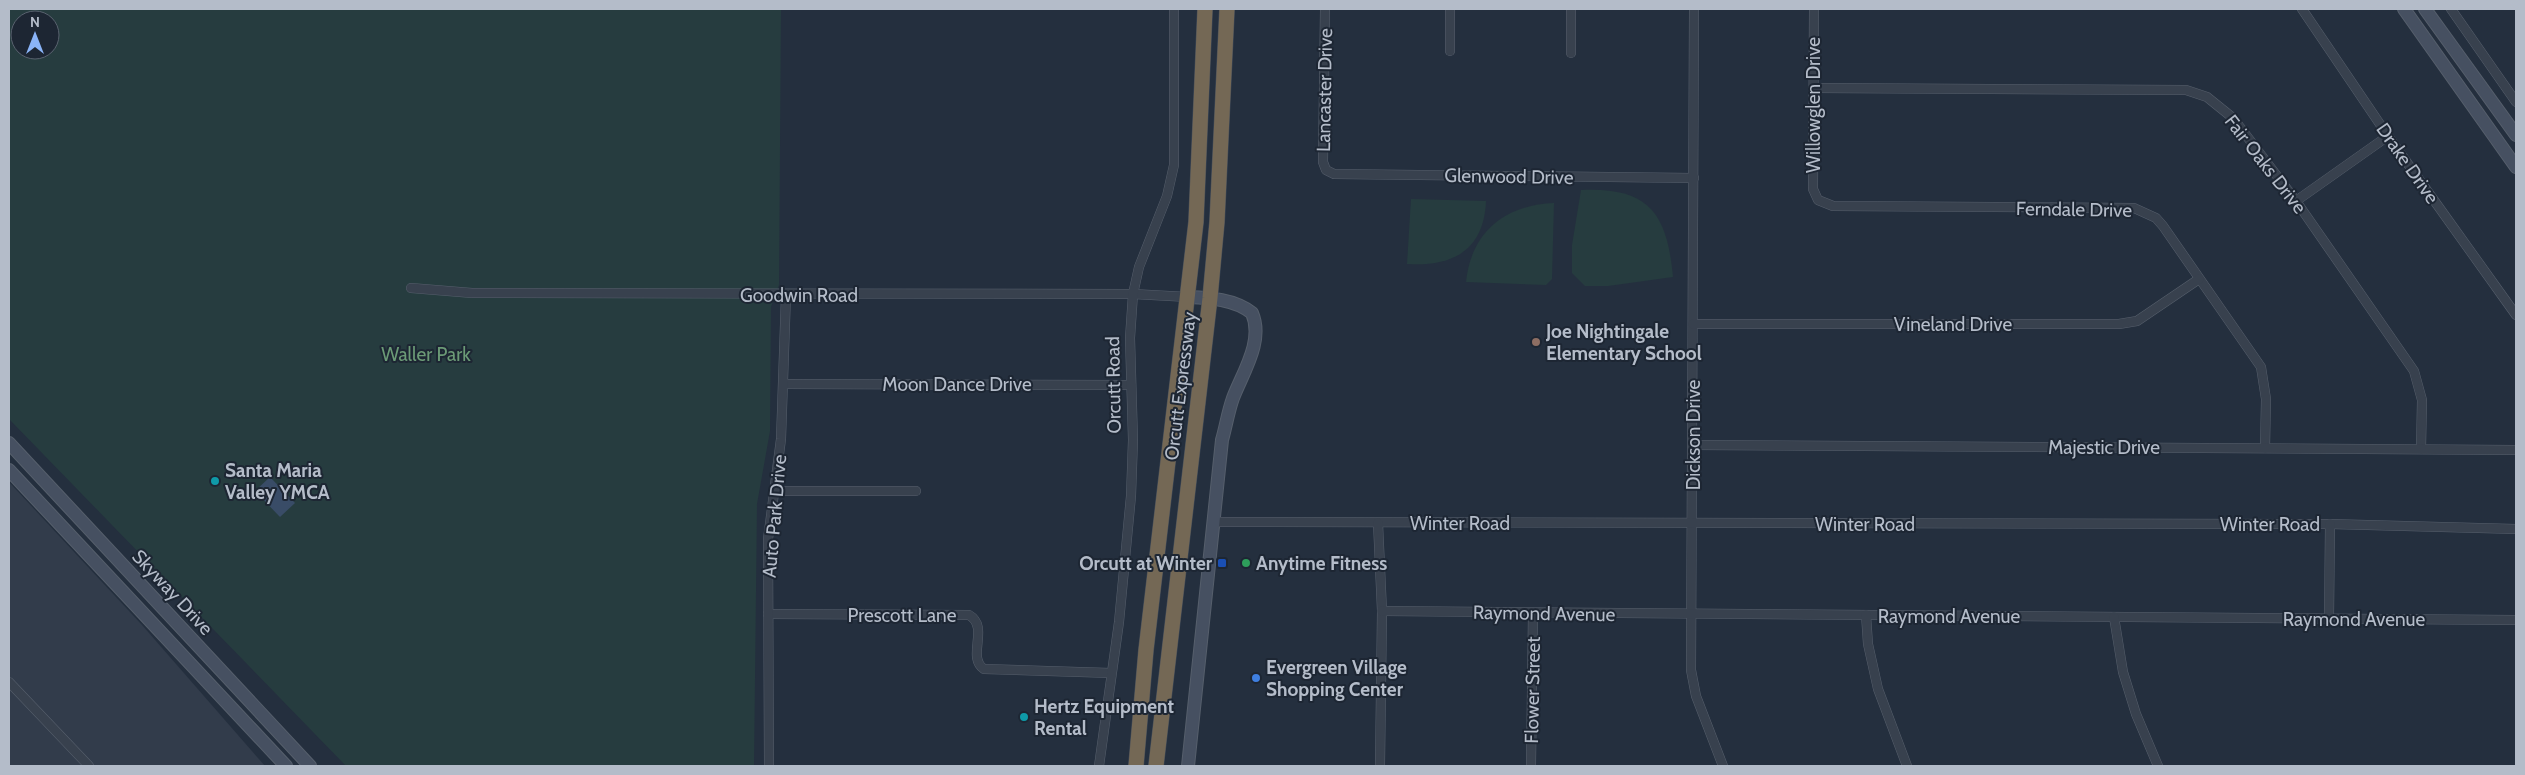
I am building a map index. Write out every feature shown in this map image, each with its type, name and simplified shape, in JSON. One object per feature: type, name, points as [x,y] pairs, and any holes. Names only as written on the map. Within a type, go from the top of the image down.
[{"type":"highway","name":"Orcutt Expressway","points":[[1136,766],[1146,650],[1196,222],[1205,9]]},
{"type":"highway","name":"Orcutt Expressway","points":[[1156,766],[1210,298],[1221,163],[1227,9]]},
{"type":"main road","points":[[2404,9],[2516,167]]},
{"type":"main road","points":[[2425,9],[2515,130]]},
{"type":"main road","points":[[1188,297],[1210,298],[1244,306],[1252,313],[1256,330],[1254,345],[1233,400],[1222,440],[1188,766]]},
{"type":"main road","name":"Skyway Drive","points":[[9,443],[310,766]]},
{"type":"main road","name":"Skyway Drive","points":[[9,470],[286,766]]},
{"type":"street","name":"Orcutt Road","points":[[1099,766],[1119,622],[1131,496],[1133,440],[1130,338],[1133,294],[1139,267],[1167,196],[1174,165],[1174,9]]},
{"type":"street","name":"Lancaster Drive","points":[[1325,9],[1323,162],[1326,170]]},
{"type":"street","points":[[1450,9],[1450,51]]},
{"type":"street","points":[[1571,9],[1572,53]]},
{"type":"street","name":"Dickson Drive","points":[[1694,9],[1691,670],[1696,696],[1722,766]]},
{"type":"street","name":"Willowglen Drive","points":[[1814,9],[1813,189],[1818,200]]},
{"type":"street","name":"Drake Drive","points":[[2302,9],[2388,136],[2516,315]]},
{"type":"street","points":[[2451,9],[2516,102]]},
{"type":"street","name":"Fair Oaks Drive","points":[[1814,88],[2186,90],[2207,98],[2233,118],[2296,201],[2414,370],[2422,400],[2421,449]]},
{"type":"street","points":[[2497,141],[2515,130]]},
{"type":"street","points":[[2296,201],[2388,136]]},
{"type":"street","name":"Glenwood Drive","points":[[1326,170],[1334,174],[1694,178]]},
{"type":"street","name":"Ferndale Drive","points":[[1818,200],[1833,206],[2134,208],[2156,218],[2261,367],[2266,399],[2265,448]]},
{"type":"street","name":"Vineland Drive","points":[[1693,324],[2119,324],[2137,321],[2199,278]]},
{"type":"street","name":"Goodwin Road","points":[[411,288],[472,294],[1133,294],[1188,297]]},
{"type":"street","name":"Auto Park Drive","points":[[769,766],[768,539],[782,439],[786,295]]},
{"type":"street","name":"Moon Dance Drive","points":[[784,384],[1131,385]]},
{"type":"street","name":"Majestic Drive","points":[[1693,445],[2516,450]]},
{"type":"street","points":[[774,491],[916,492]]},
{"type":"street","name":"Winter Road","points":[[1214,522],[2330,524],[2516,529]]},
{"type":"street","points":[[1378,523],[1382,611],[1380,766]]},
{"type":"street","points":[[2329,619],[2330,524]]},
{"type":"street","name":"Raymond Avenue","points":[[1382,611],[2516,620]]},
{"type":"street","name":"Flower Street","points":[[1531,766],[1533,613]]},
{"type":"street","name":"Prescott Lane","points":[[768,614],[969,615],[975,619],[978,626],[978,661],[984,669],[1111,673]]},
{"type":"street","points":[[1866,616],[1868,644],[1878,689],[1908,766]]},
{"type":"street","points":[[2114,617],[2122,672],[2136,714],[2158,766]]},
{"type":"street","points":[[9,682],[89,766]]},
{"type":"shaded area","points":[[9,482],[142,625],[265,766],[9,766]]},
{"type":"green space","name":"Waller Park","points":[[9,9],[781,9],[779,285],[771,307],[770,431],[757,504],[754,766],[346,766],[9,419]]},
{"type":"green space","points":[[1581,190],[1604,190],[1623,193],[1638,199],[1650,208],[1659,220],[1666,236],[1673,277],[1608,286],[1585,286],[1572,273],[1572,245]]},
{"type":"green space","points":[[1411,199],[1486,201],[1484,218],[1479,232],[1463,252],[1452,258],[1424,264],[1407,264]]},
{"type":"green space","points":[[1554,203],[1552,279],[1546,285],[1466,282],[1469,264],[1475,249],[1483,236],[1494,225],[1520,209]]},
{"type":"water","points":[[270,477],[295,503],[280,517],[255,491]]},
{"type":"place","name":"Joe Nightingale Elementary School","points":[[1536,342]]},
{"type":"place","name":"Santa Maria Valley YMCA","points":[[215,481]]},
{"type":"place","name":"Orcutt at Winter","points":[[1222,563]]},
{"type":"place","name":"Anytime Fitness","points":[[1246,563]]},
{"type":"place","name":"Evergreen Village Shopping Center","points":[[1256,678]]},
{"type":"place","name":"Hertz Equipment Rental","points":[[1024,717]]}]
